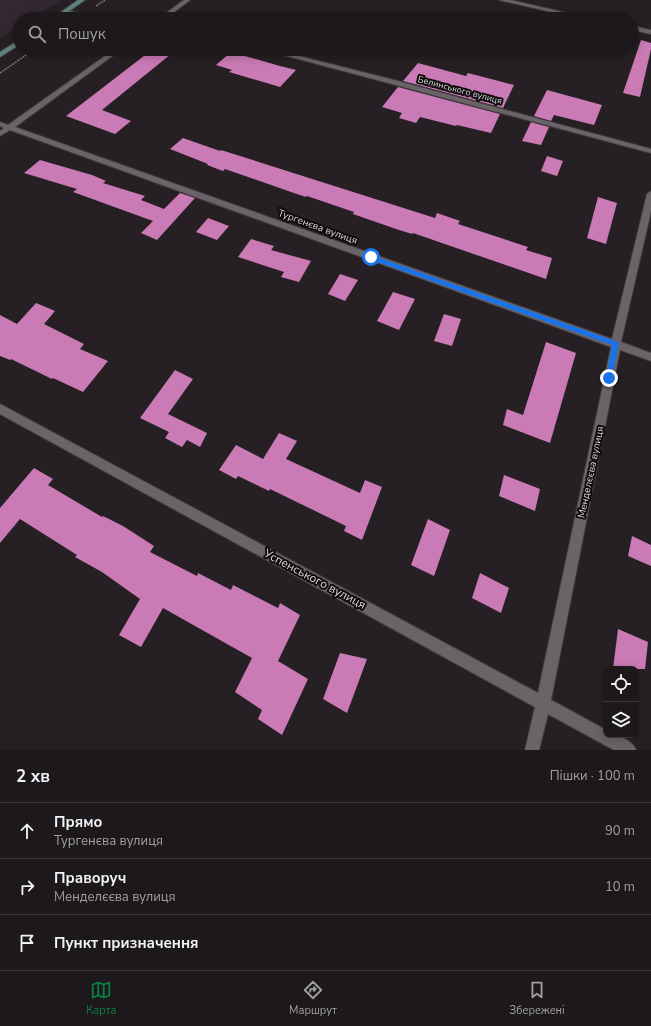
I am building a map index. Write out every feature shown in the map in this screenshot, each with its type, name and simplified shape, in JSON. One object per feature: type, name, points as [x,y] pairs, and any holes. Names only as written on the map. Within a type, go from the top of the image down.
[{"type":"street","points":[[65,12],[82,0]]},
{"type":"street","points":[[171,12],[187,0]]},
{"type":"street","points":[[502,0],[558,12]]},
{"type":"street","points":[[639,29],[651,32]]},
{"type":"street","points":[[0,55],[12,47]]},
{"type":"street","points":[[0,134],[109,56]]},
{"type":"street","name":"Белинського вулиця","points":[[292,56],[392,81],[651,151]]},
{"type":"street","name":"Тургенєва вулиця","points":[[0,124],[651,357]]},
{"type":"street","name":"Менделєєва вулиця","points":[[532,750],[543,703],[616,344],[651,194]]},
{"type":"street","name":"Успенського вулиця","points":[[0,409],[629,750]]},
{"type":"path","points":[[0,73],[25,56]]},
{"type":"shaded area","points":[[0,0],[61,0],[42,12],[12,12],[12,31],[0,39]]},
{"type":"building","points":[[641,40],[651,43],[640,97],[623,93],[636,56],[639,56],[639,46]]},
{"type":"building","points":[[144,56],[169,56],[102,110],[131,121],[115,134],[66,116]]},
{"type":"building","points":[[226,56],[245,56],[296,70],[280,87],[229,72],[232,70],[216,65]]},
{"type":"building","points":[[418,63],[466,76],[468,73],[514,85],[503,108],[403,81]]},
{"type":"building","points":[[398,87],[500,114],[491,133],[420,117],[416,123],[399,118],[402,113],[382,107]]},
{"type":"building","points":[[547,90],[602,105],[594,125],[554,115],[551,121],[534,116]]},
{"type":"building","points":[[531,122],[549,127],[541,145],[522,141]]},
{"type":"building","points":[[183,138],[435,218],[437,213],[460,221],[458,224],[528,247],[526,250],[552,258],[546,279],[413,233],[412,234],[396,229],[353,214],[354,212],[307,196],[306,197],[225,169],[223,171],[170,149]]},
{"type":"building","points":[[547,156],[563,161],[557,176],[541,171]]},
{"type":"building","points":[[40,160],[92,175],[106,181],[103,183],[145,196],[141,200],[164,209],[180,193],[195,198],[157,240],[141,233],[153,221],[73,192],[77,189],[24,173]]},
{"type":"building","points":[[598,197],[617,203],[606,244],[587,238]]},
{"type":"building","points":[[208,218],[229,226],[217,240],[196,232]]},
{"type":"building","points":[[251,239],[274,246],[271,250],[311,261],[299,282],[281,277],[284,272],[238,257]]},
{"type":"building","points":[[340,274],[358,280],[345,301],[328,294]]},
{"type":"building","points":[[393,292],[415,299],[399,330],[377,321]]},
{"type":"building","points":[[36,303],[55,311],[44,324],[84,344],[80,349],[108,361],[83,392],[11,359],[10,360],[0,356],[0,315],[17,324]]},
{"type":"building","points":[[444,314],[461,319],[452,346],[434,341]]},
{"type":"building","points":[[546,342],[576,353],[550,443],[503,425],[507,409],[523,415]]},
{"type":"building","points":[[175,370],[193,379],[168,414],[207,433],[200,447],[187,440],[182,447],[165,438],[169,432],[140,418]]},
{"type":"building","points":[[279,433],[297,441],[286,459],[360,493],[365,480],[382,487],[362,540],[344,531],[346,526],[270,489],[269,491],[238,476],[236,479],[219,470],[236,445],[263,459]]},
{"type":"building","points":[[34,468],[53,479],[48,485],[102,517],[103,516],[123,526],[154,546],[150,552],[197,576],[198,573],[231,590],[233,585],[278,608],[280,603],[300,615],[278,661],[308,679],[282,735],[258,719],[262,710],[235,692],[252,658],[163,608],[141,647],[119,635],[140,599],[102,572],[75,557],[77,555],[20,519],[0,543],[0,508]]},
{"type":"building","points":[[504,475],[540,489],[535,511],[499,496]]},
{"type":"building","points":[[428,519],[450,530],[434,576],[411,565]]},
{"type":"building","points":[[632,536],[651,545],[651,566],[628,556]]},
{"type":"building","points":[[480,573],[509,588],[501,613],[472,598]]},
{"type":"building","points":[[618,629],[648,642],[645,669],[639,669],[639,666],[613,666]]},
{"type":"building","points":[[340,653],[367,659],[347,713],[323,699]]},
{"type":"route","points":[[371,257],[616,344],[609,378]]}]
